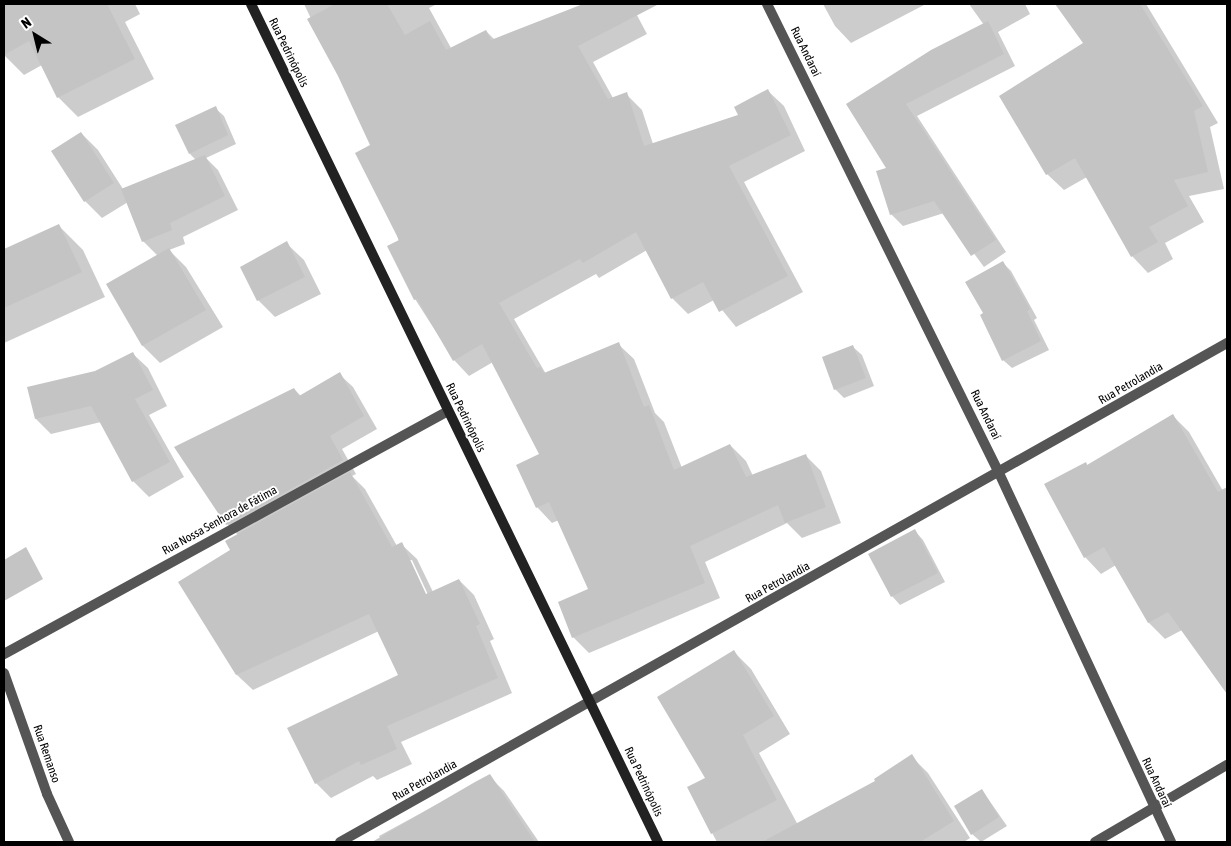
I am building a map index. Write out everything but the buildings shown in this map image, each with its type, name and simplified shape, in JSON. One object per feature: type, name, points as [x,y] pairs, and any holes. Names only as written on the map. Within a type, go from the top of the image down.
[{"type":"street","name":"Rua Pedrinópolis","points":[[251,4],[658,842]]},
{"type":"street","name":"Rua Andaraí","points":[[767,4],[999,473],[1171,842]]},
{"type":"street","name":"Rua Petrolandia","points":[[340,842],[592,703],[1227,343]]},
{"type":"street","name":"Rua Nossa Senhora de Fátima","points":[[4,654],[448,411]]},
{"type":"street","name":"Rua Remanso","points":[[4,673],[47,794],[69,842]]},
{"type":"street","points":[[1095,842],[1227,765]]}]
